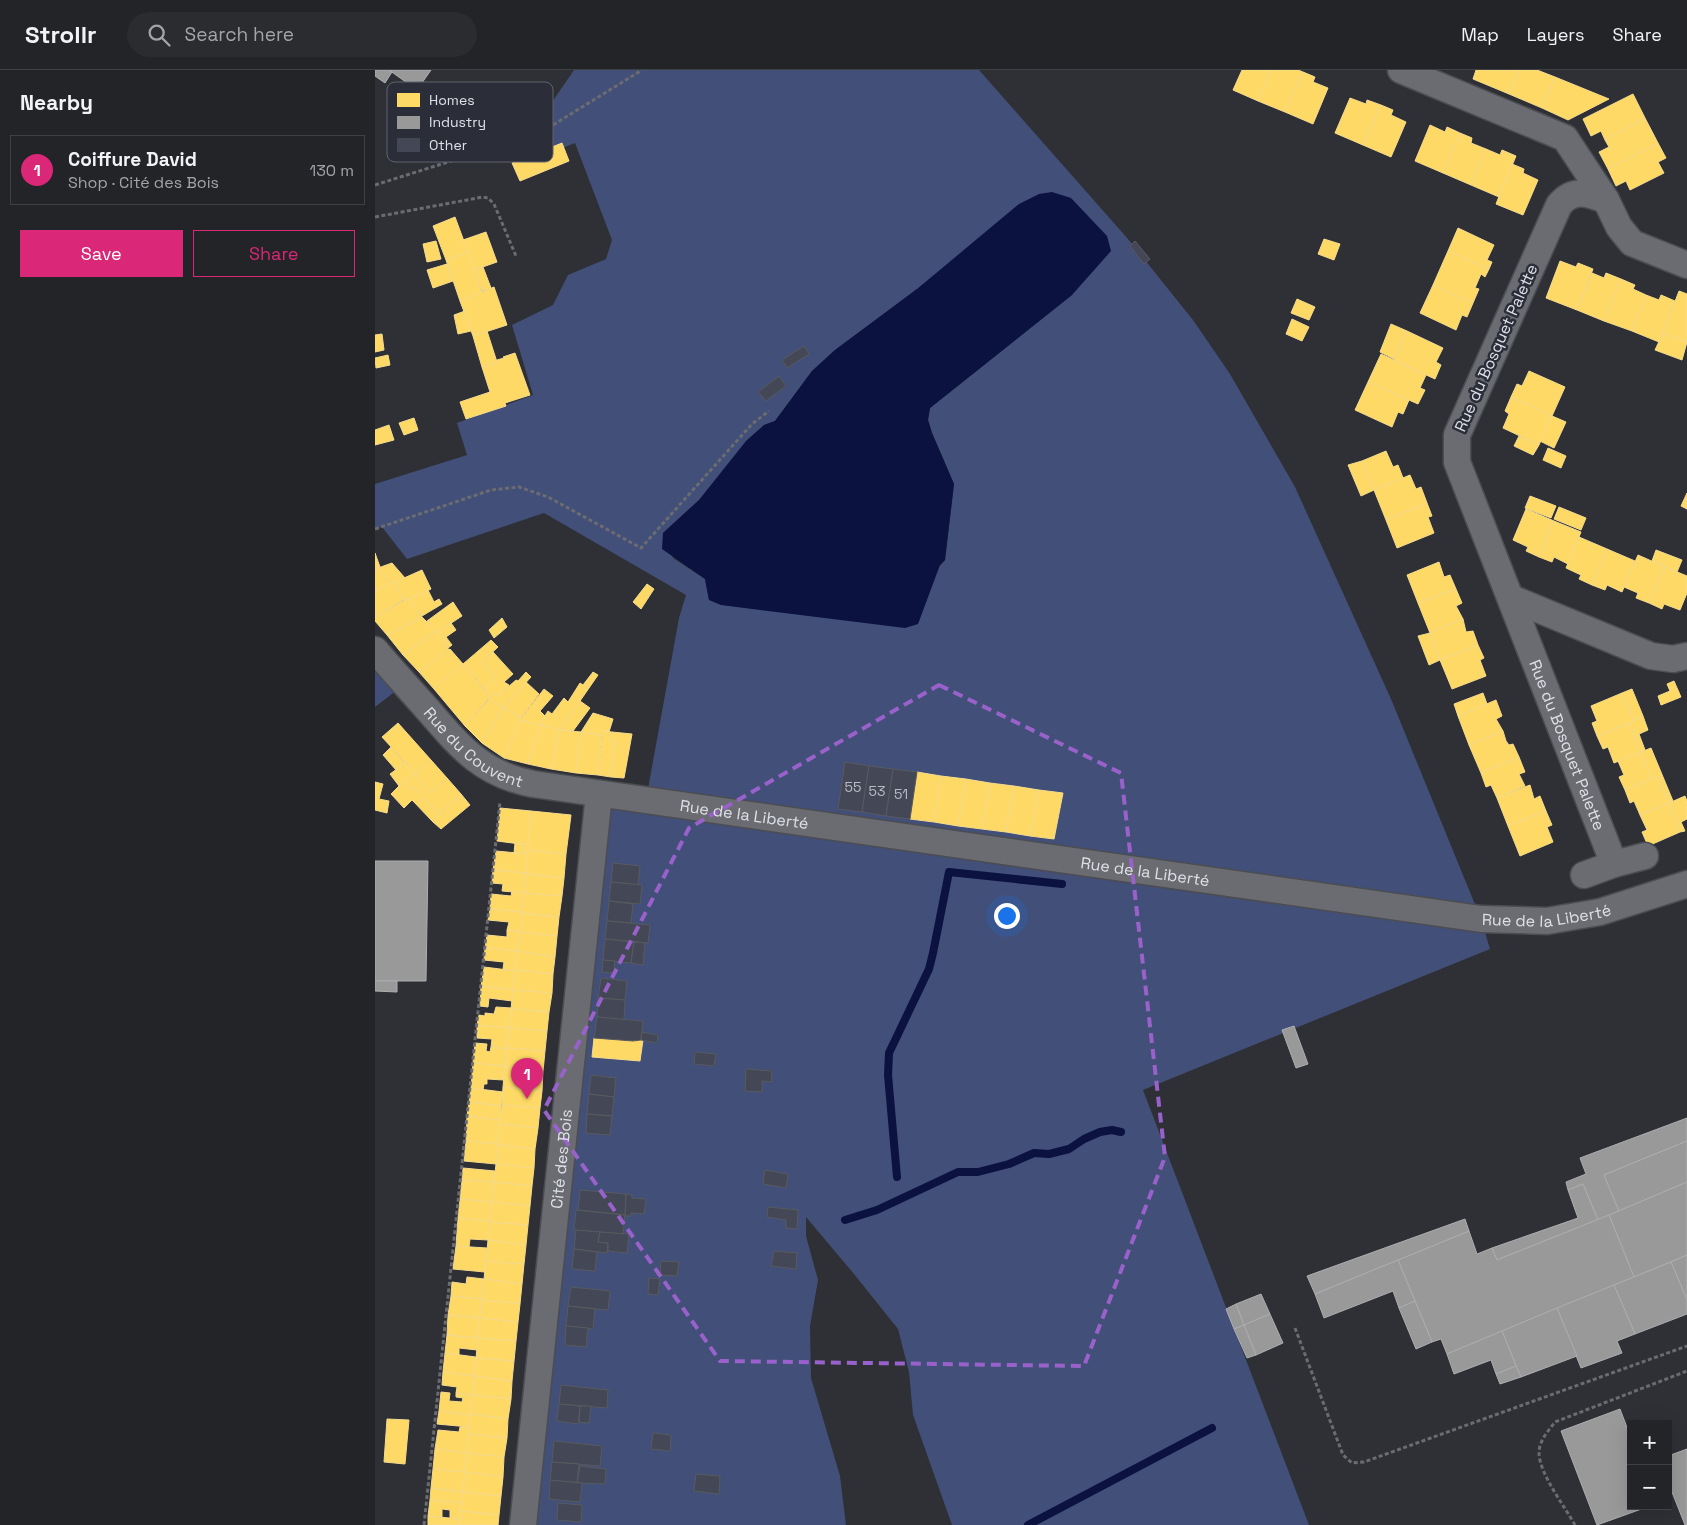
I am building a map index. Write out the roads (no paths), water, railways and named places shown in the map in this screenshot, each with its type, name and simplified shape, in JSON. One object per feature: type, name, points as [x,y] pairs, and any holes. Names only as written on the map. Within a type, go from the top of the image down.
[{"type":"street","points":[[1401,70],[1427,75],[1565,138],[1605,200],[1619,227],[1632,243],[1687,265]]},
{"type":"street","name":"Rue du Bosquet Palette","points":[[1605,200],[1589,194],[1577,194],[1565,198],[1559,205],[1457,436],[1457,462],[1614,864]]},
{"type":"street","points":[[1511,598],[1651,656],[1673,659],[1687,656]]},
{"type":"street","name":"Rue du Couvent","points":[[375,650],[462,749],[483,765],[503,776],[533,784],[599,794]]},
{"type":"street","name":"Rue de la Liberté","points":[[599,794],[1481,919],[1547,921],[1600,912],[1687,884]]},
{"type":"street","name":"Cité des Bois","points":[[523,1525],[599,794]]},
{"type":"street","points":[[1584,875],[1614,864],[1645,856]]},
{"type":"waterway","points":[[897,1177],[888,1075],[889,1053],[929,969],[949,872],[1062,884]]},
{"type":"waterway","points":[[845,1220],[877,1210],[958,1172],[978,1172],[1009,1164],[1034,1153],[1049,1154],[1069,1149],[1084,1139],[1100,1132],[1112,1130],[1121,1132]]},
{"type":"waterway","points":[[1028,1525],[1212,1428]]},
{"type":"place","name":"Coiffure David","points":[[527,1099]]}]
